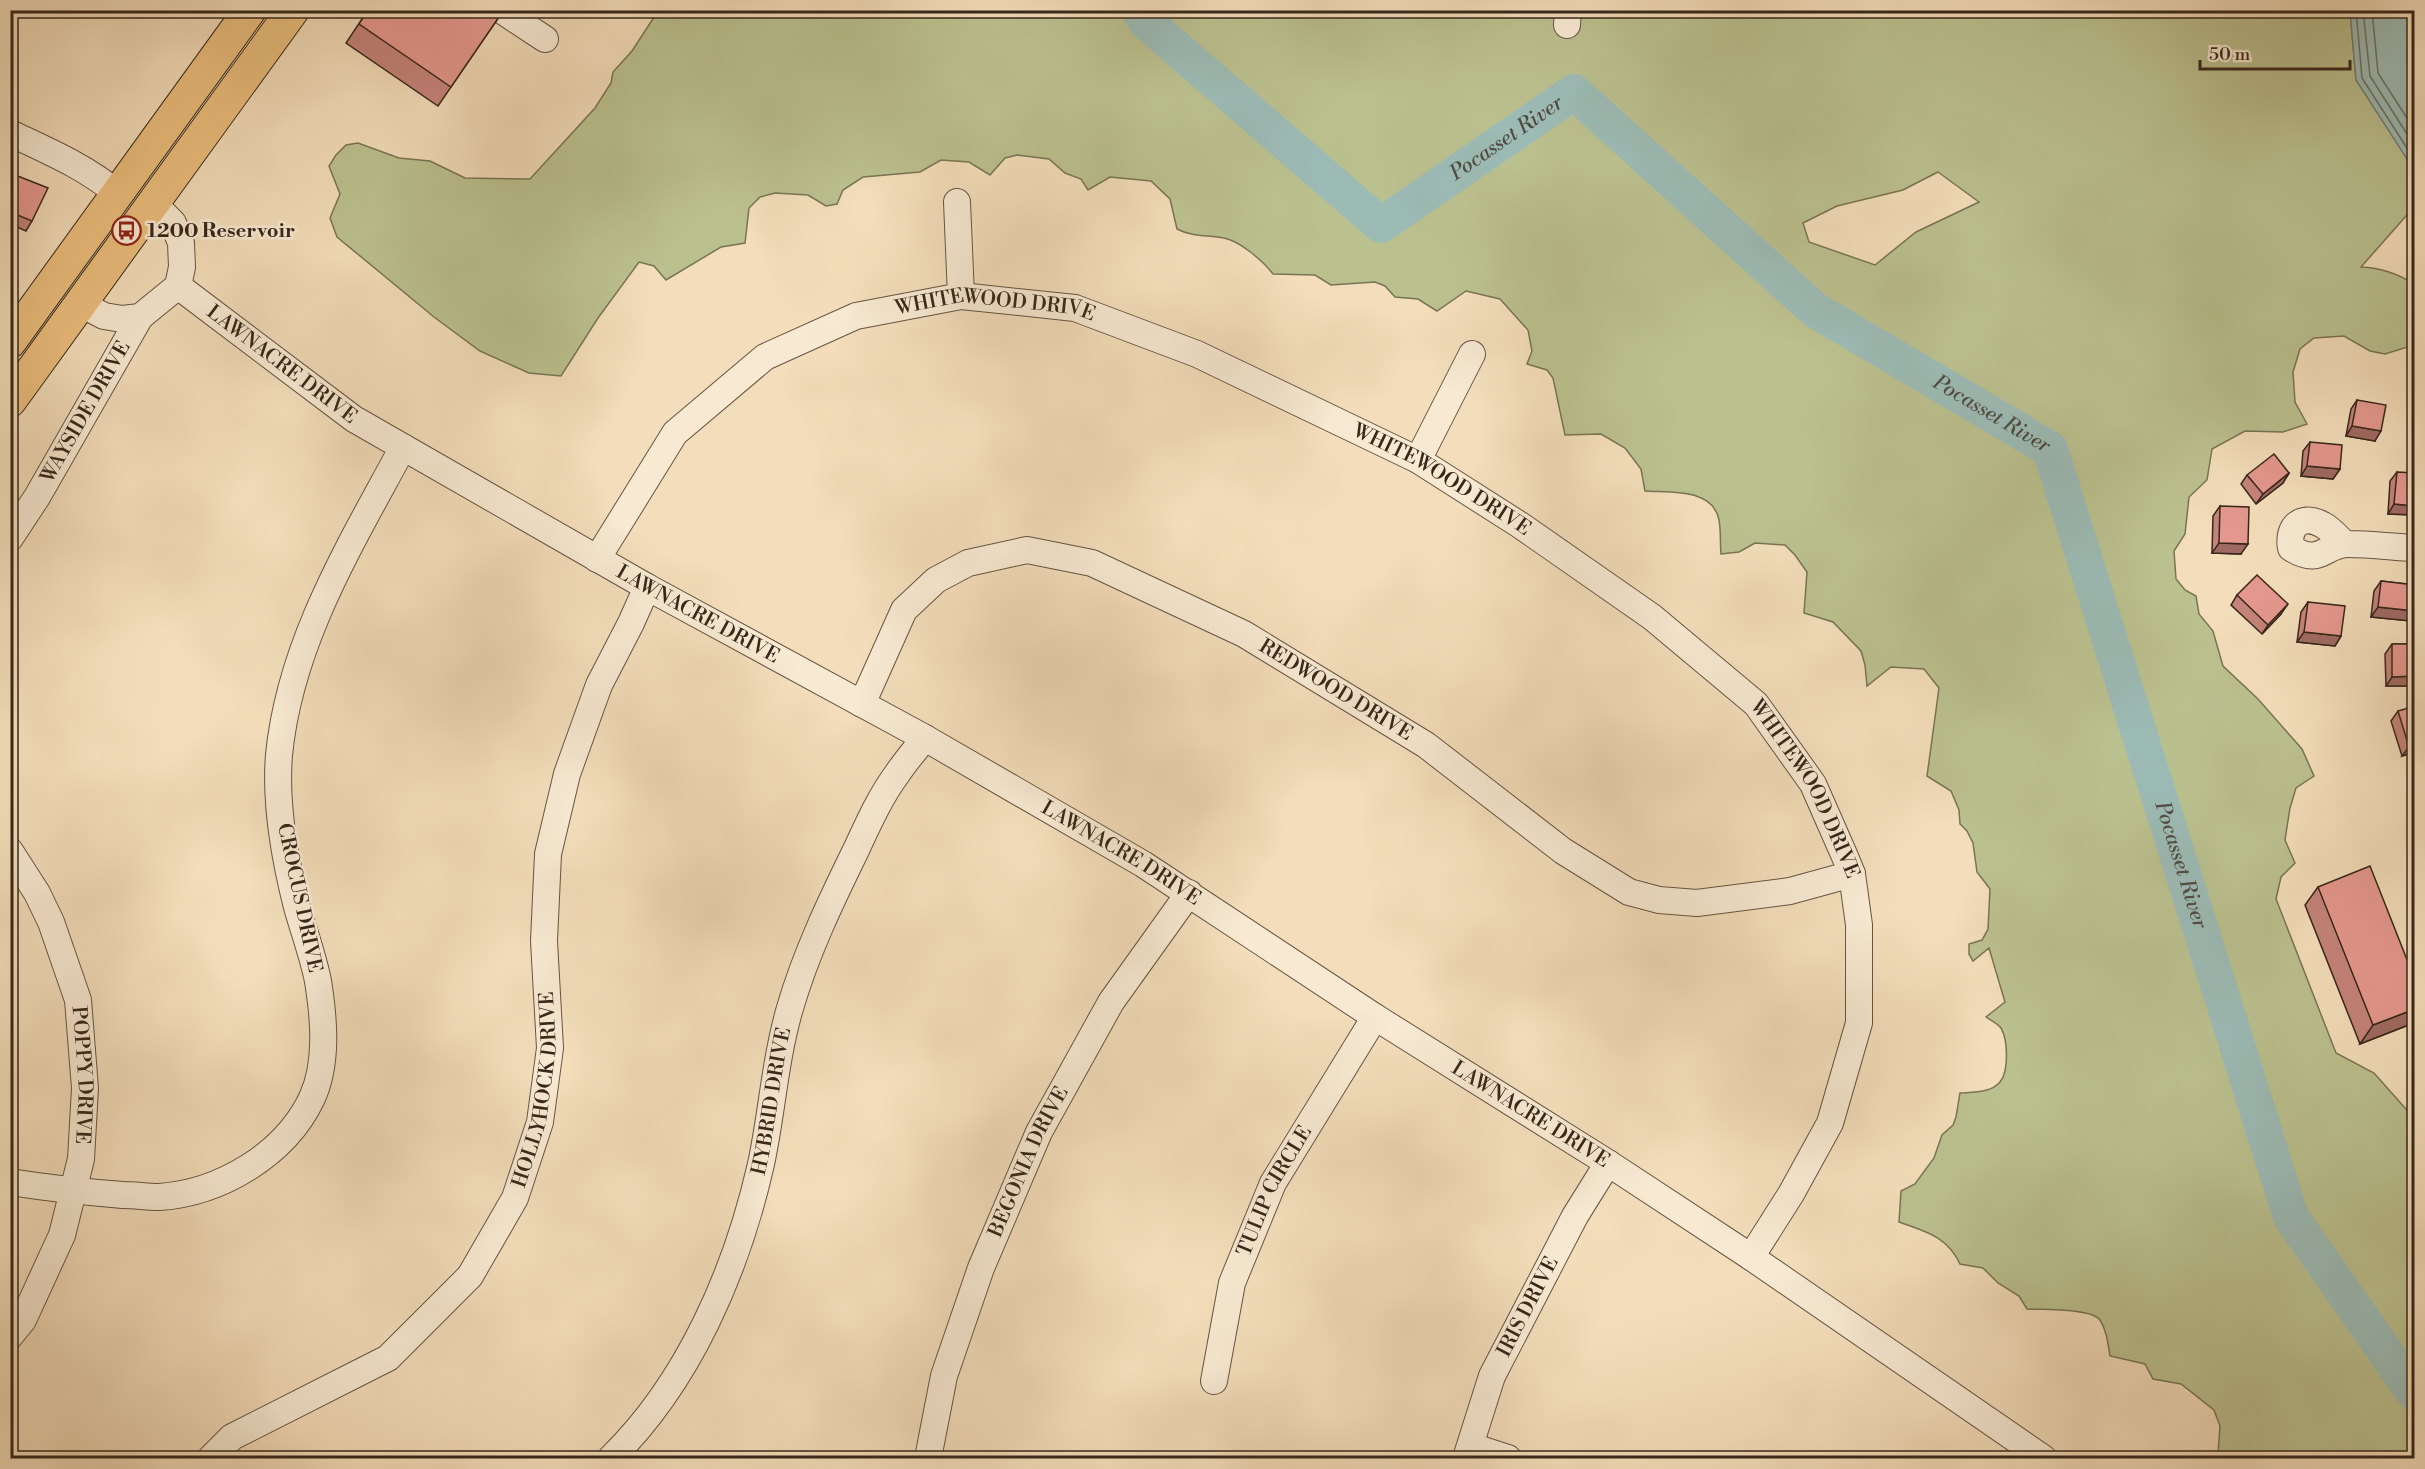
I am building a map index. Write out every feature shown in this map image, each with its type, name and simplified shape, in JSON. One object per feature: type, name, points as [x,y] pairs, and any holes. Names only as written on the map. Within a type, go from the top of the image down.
[{"type":"main road","points":[[10,342],[250,10]]},
{"type":"main road","points":[[10,401],[293,10]]},
{"type":"street","points":[[501,10],[545,39]]},
{"type":"street","points":[[10,133],[71,162],[118,194]]},
{"type":"street","points":[[957,202],[961,296]]},
{"type":"street","points":[[81,304],[104,316],[122,319],[140,317],[178,286],[182,267],[181,243],[173,223],[153,203]]},
{"type":"street","name":"LAWNACRE DRIVE","points":[[178,286],[354,419],[647,587],[925,738],[1143,864],[1375,1017],[1608,1163],[1751,1257],[2043,1458]]},
{"type":"street","name":"WHITEWOOD DRIVE","points":[[597,559],[675,433],[765,357],[856,316],[961,296],[1075,308],[1197,354],[1418,460],[1520,525],[1652,617],[1756,704],[1814,784],[1852,874],[1859,925],[1859,1023],[1830,1123],[1791,1194],[1751,1257]]},
{"type":"street","name":"WAYSIDE DRIVE","points":[[10,538],[38,497],[140,317]]},
{"type":"street","points":[[1418,460],[1472,354]]},
{"type":"street","name":"CROCUS DRIVE","points":[[10,1182],[74,1192],[159,1197],[209,1187],[239,1173],[273,1150],[297,1122],[312,1097],[322,1058],[323,1027],[317,980],[296,905],[281,836],[279,756],[291,688],[310,630],[342,562],[403,447]]},
{"type":"street","points":[[2345,544],[2415,548]]},
{"type":"street","name":"REDWOOD DRIVE","points":[[862,704],[904,610],[936,580],[969,563],[1027,550],[1092,563],[1244,634],[1426,745],[1563,851],[1629,892],[1659,900],[1697,903],[1790,891],[1852,874]]},
{"type":"street","name":"HOLLYHOCK DRIVE","points":[[211,1458],[232,1437],[388,1358],[470,1276],[515,1198],[540,1122],[550,1048],[544,941],[548,854],[567,774],[599,685],[632,622],[647,587]]},
{"type":"street","name":"HYBRID DRIVE","points":[[611,1458],[652,1413],[680,1373],[738,1248],[761,1164],[789,1010],[807,958],[835,892],[873,814],[896,775],[925,738]]},
{"type":"street","name":"POPPY DRIVE","points":[[10,851],[37,893],[51,922],[78,1000],[85,1088],[81,1159],[62,1235],[23,1320],[10,1336]]},
{"type":"street","name":"BEGONIA DRIVE","points":[[928,1458],[944,1376],[981,1268],[1039,1132],[1111,1002],[1189,893]]},
{"type":"street","name":"TULIP CIRCLE","points":[[1214,1381],[1232,1283],[1273,1183],[1375,1017]]},
{"type":"street","name":"IRIS DRIVE","points":[[1468,1452],[1492,1376],[1575,1216],[1608,1163]]},
{"type":"street","points":[[1468,1452],[1508,1458]]},
{"type":"green space","points":[[658,11],[2350,11],[2356,80],[2414,164],[2414,207],[2361,267],[2389,272],[2414,284],[2414,345],[2385,354],[2370,351],[2344,336],[2314,338],[2300,349],[2293,372],[2295,402],[2307,424],[2283,432],[2245,431],[2212,449],[2207,480],[2189,497],[2185,534],[2174,551],[2176,579],[2185,590],[2196,596],[2199,614],[2213,631],[2223,666],[2258,699],[2302,749],[2314,776],[2296,788],[2285,840],[2295,863],[2281,877],[2276,899],[2336,1053],[2374,1073],[2414,1118],[2414,1458],[2216,1458],[2220,1426],[2214,1410],[2181,1384],[2153,1379],[2145,1364],[2110,1356],[2104,1329],[2100,1320],[2095,1316],[2087,1313],[2027,1309],[2019,1296],[1998,1283],[1983,1268],[1960,1264],[1949,1247],[1935,1236],[1899,1222],[1901,1191],[1915,1184],[1934,1158],[1942,1135],[1953,1125],[1960,1093],[1982,1091],[1996,1086],[2003,1077],[2006,1063],[2006,1047],[2001,1028],[1986,1017],[2005,1002],[1989,948],[1973,961],[1969,954],[1969,944],[1982,940],[1988,929],[1990,889],[1977,872],[1973,843],[1967,831],[1960,824],[1959,810],[1951,791],[1927,776],[1939,688],[1924,669],[1891,667],[1867,686],[1861,651],[1833,622],[1804,613],[1807,572],[1785,545],[1755,543],[1739,552],[1721,554],[1719,520],[1715,510],[1708,502],[1689,494],[1645,491],[1641,469],[1625,448],[1601,434],[1565,435],[1553,378],[1547,370],[1527,364],[1532,351],[1528,330],[1500,299],[1466,291],[1437,311],[1418,299],[1395,297],[1385,286],[1375,282],[1331,285],[1315,275],[1273,274],[1251,252],[1237,243],[1218,237],[1194,235],[1177,229],[1170,199],[1151,181],[1110,177],[1088,190],[1081,179],[1065,173],[1049,159],[1017,155],[1005,158],[990,175],[969,162],[941,160],[920,172],[863,177],[843,190],[837,204],[826,206],[808,195],[775,193],[760,197],[749,208],[745,243],[721,247],[666,280],[654,266],[639,262],[598,318],[561,376],[529,373],[480,351],[434,317],[337,237],[330,218],[340,194],[329,166],[346,145],[358,143],[399,158],[430,161],[465,178],[530,179],[595,108],[611,83],[613,72],[632,51]],"holes":[[[1938,172],[1979,202],[1916,232],[1875,265],[1809,242],[1803,223],[1837,206],[1903,190]]]},
{"type":"water","points":[[2350,11],[2414,11],[2414,170],[2356,80]]},
{"type":"building","points":[[368,10],[490,10],[499,17],[451,87],[359,24]]},
{"type":"building","points":[[10,173],[48,188],[32,221],[10,212]]},
{"type":"building","points":[[2357,400],[2386,405],[2381,431],[2352,426]]},
{"type":"building","points":[[2310,442],[2342,445],[2340,469],[2307,466]]},
{"type":"building","points":[[2274,454],[2289,473],[2263,494],[2247,475]]},
{"type":"building","points":[[2397,472],[2415,473],[2415,506],[2394,504]]},
{"type":"building","points":[[2220,506],[2249,507],[2248,544],[2219,543]]},
{"type":"building","points":[[2257,575],[2288,604],[2268,625],[2237,595]]},
{"type":"building","points":[[2381,581],[2415,585],[2415,611],[2378,607]]},
{"type":"building","points":[[2308,602],[2345,606],[2341,636],[2304,632]]},
{"type":"building","points":[[2392,644],[2415,644],[2415,676],[2392,677]]},
{"type":"building","points":[[2415,706],[2415,745],[2409,747],[2398,711]]},
{"type":"building","points":[[2370,866],[2415,980],[2415,1009],[2373,1025],[2318,887]]},
{"type":"waterway","name":"Pocasset River","points":[[1139,10],[1146,22],[1381,225],[1574,92],[1815,310],[2050,449],[2291,1217],[2414,1393]]},
{"type":"place","name":"1200 Reservoir","points":[[126,231]]}]
